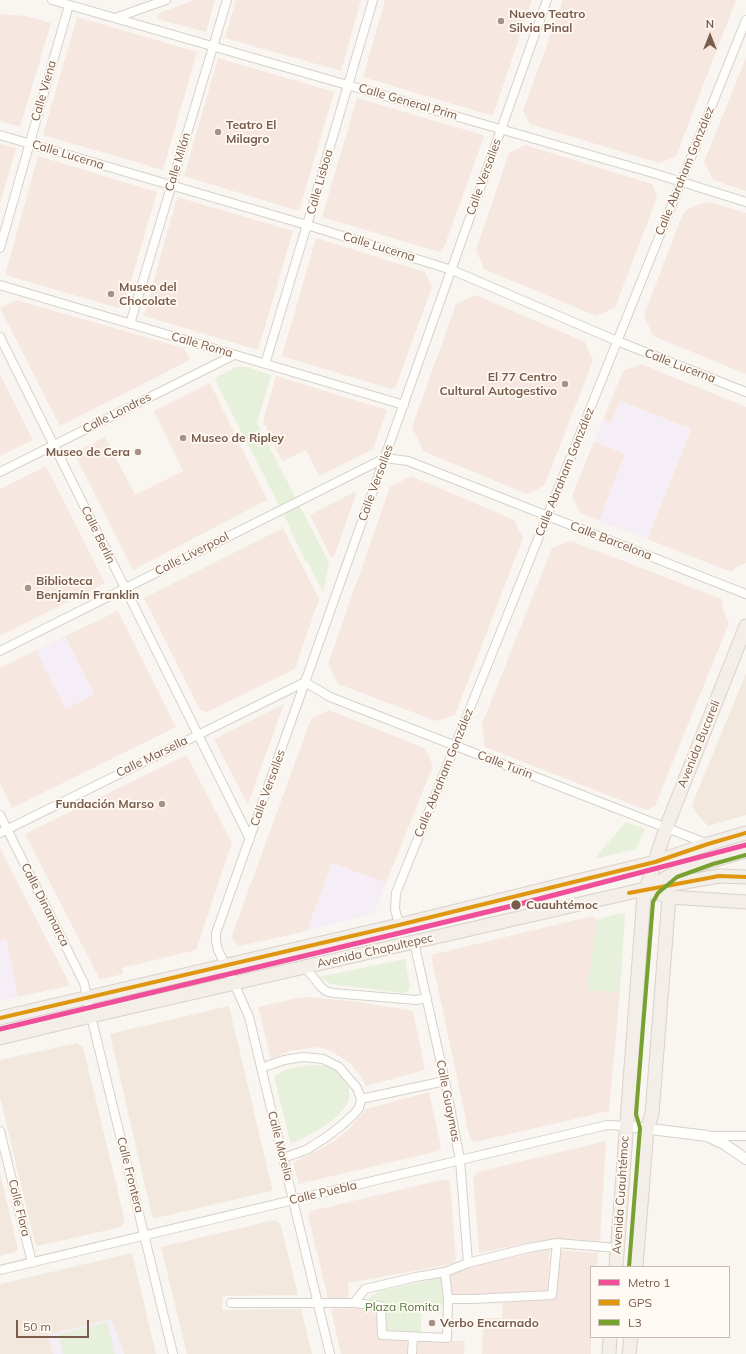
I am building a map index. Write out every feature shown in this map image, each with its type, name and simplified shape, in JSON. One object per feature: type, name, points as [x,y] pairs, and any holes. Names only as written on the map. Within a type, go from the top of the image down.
[{"type":"main road","name":"Avenida Bucareli","points":[[655,862],[666,828],[746,626]]},
{"type":"main road","name":"Avenida Chapultepec","points":[[0,1018],[400,925],[655,862],[746,833]]},
{"type":"main road","name":"Avenida Chapultepec","points":[[0,1038],[645,889],[684,869],[746,851]]},
{"type":"main road","name":"Avenida Cuauhtémoc","points":[[616,1266],[645,889],[655,862]]},
{"type":"main road","points":[[645,889],[719,876],[746,877]]},
{"type":"main road","points":[[645,889],[669,898],[746,902]]},
{"type":"main road","name":"Avenida Cuauhtémoc","points":[[636,1266],[647,1129],[652,1114],[669,898]]},
{"type":"main road","points":[[609,1354],[610,1338]]},
{"type":"main road","points":[[629,1354],[631,1338]]},
{"type":"street","name":"Calle General Prim","points":[[52,0],[682,181],[746,202]]},
{"type":"street","points":[[115,18],[166,0]]},
{"type":"street","name":"Calle Milán","points":[[130,324],[227,0]]},
{"type":"street","name":"Calle Lisboa","points":[[265,364],[308,225],[373,0]]},
{"type":"street","name":"Calle Versalles","points":[[225,965],[218,950],[216,933],[548,0]]},
{"type":"street","name":"Calle Viena","points":[[0,248],[69,5]]},
{"type":"street","name":"Calle Abraham González","points":[[400,925],[396,909],[396,893],[746,20]]},
{"type":"street","name":"Calle Lucerna","points":[[0,135],[308,225],[452,270],[617,341],[746,392]]},
{"type":"street","name":"Calle Roma","points":[[0,285],[404,405]]},
{"type":"street","name":"Calle Berlín","points":[[0,337],[250,839]]},
{"type":"street","name":"Calle Londres","points":[[0,472],[234,355]]},
{"type":"street","name":"Calle Barcelona","points":[[385,458],[408,461],[746,594]]},
{"type":"street","name":"Calle Liverpool","points":[[0,651],[385,458]]},
{"type":"street","name":"Calle Marsella","points":[[4,831],[305,682]]},
{"type":"street","name":"Calle Turin","points":[[305,682],[330,697],[708,844]]},
{"type":"street","name":"Calle Dinamarca","points":[[0,815],[4,831],[84,983],[86,997]]},
{"type":"street","name":"Calle Guaymas","points":[[414,942],[445,1081],[460,1160],[468,1263]]},
{"type":"street","name":"Calle Morelia","points":[[225,965],[249,1017],[330,1354]]},
{"type":"street","points":[[305,967],[321,987],[326,991],[333,993],[416,1000],[427,998]]},
{"type":"street","name":"Calle Frontera","points":[[86,997],[173,1354]]},
{"type":"street","points":[[261,1068],[284,1060],[303,1057],[322,1059],[339,1068],[357,1088],[362,1099],[353,1115],[341,1126],[306,1150],[283,1158]]},
{"type":"street","points":[[362,1099],[445,1081]]},
{"type":"street","name":"Calle Puebla","points":[[0,1270],[607,1125],[707,1136],[724,1144],[746,1159]]},
{"type":"street","name":"Calle Flora","points":[[0,1131],[32,1263]]},
{"type":"street","points":[[707,1136],[746,1136]]},
{"type":"street","points":[[448,1299],[552,1295],[557,1243]]},
{"type":"street","points":[[354,1303],[365,1289],[416,1276],[445,1272],[468,1263],[528,1248],[557,1243],[617,1248]]},
{"type":"street","points":[[231,1303],[317,1302],[354,1303],[381,1306],[382,1335],[446,1338],[448,1299],[445,1272]]},
{"type":"street","points":[[412,1354],[413,1337]]},
{"type":"shaded area","points":[[195,0],[215,0],[206,32],[157,19],[159,13]]},
{"type":"shaded area","points":[[236,0],[361,0],[341,71],[225,38]]},
{"type":"shaded area","points":[[385,0],[532,0],[493,116],[363,77]]},
{"type":"shaded area","points":[[563,0],[736,0],[676,156],[659,163],[530,124],[523,111]]},
{"type":"shaded area","points":[[0,14],[26,16],[51,23],[20,127],[0,121]]},
{"type":"shaded area","points":[[77,17],[197,52],[163,170],[43,135]]},
{"type":"shaded area","points":[[218,58],[334,92],[299,211],[184,176]]},
{"type":"shaded area","points":[[746,58],[746,191],[713,180],[704,162]]},
{"type":"shaded area","points":[[357,98],[483,135],[484,137],[443,250],[440,252],[322,217]]},
{"type":"shaded area","points":[[0,144],[16,148],[0,204]]},
{"type":"shaded area","points":[[525,145],[652,184],[657,197],[615,308],[596,316],[484,269],[476,250],[509,153]]},
{"type":"shaded area","points":[[38,156],[157,192],[124,305],[118,308],[5,275]]},
{"type":"shaded area","points":[[177,197],[293,231],[258,350],[144,316]]},
{"type":"shaded area","points":[[708,202],[746,213],[746,374],[653,336],[644,315],[682,216],[687,210],[694,206]]},
{"type":"shaded area","points":[[316,238],[425,272],[432,287],[396,386],[391,389],[282,356]]},
{"type":"shaded area","points":[[476,295],[585,342],[593,361],[544,486],[527,494],[423,451],[412,427],[456,304]]},
{"type":"shaded area","points":[[16,300],[184,348],[190,360],[60,426],[0,308]]},
{"type":"shaded area","points":[[641,364],[746,407],[746,563],[736,567],[731,572],[647,539],[691,429],[620,401],[611,423],[603,420],[623,371]]},
{"type":"shaded area","points":[[0,374],[33,440],[0,456]]},
{"type":"shaded area","points":[[276,376],[387,410],[373,449],[319,476],[306,450],[282,461],[263,421]]},
{"type":"shaded area","points":[[210,383],[267,500],[133,570],[74,453],[105,437],[135,495],[183,471],[154,411]]},
{"type":"shaded area","points":[[620,401],[691,429],[647,539],[599,521],[625,454],[594,441],[603,420],[611,423]]},
{"type":"shaded area","points":[[594,441],[625,454],[599,521],[580,513],[572,496]]},
{"type":"shaded area","points":[[46,466],[105,583],[0,636],[0,489]]},
{"type":"shaded area","points":[[411,476],[514,520],[523,538],[455,715],[436,721],[338,684],[328,664],[390,487]]},
{"type":"shaded area","points":[[354,492],[356,494],[334,557],[331,557],[310,515]]},
{"type":"shaded area","points":[[283,528],[319,599],[295,669],[207,712],[200,710],[144,598]]},
{"type":"shaded area","points":[[571,541],[722,599],[723,610],[729,623],[655,806],[646,810],[485,747],[482,724],[552,548]]},
{"type":"shaded area","points":[[118,611],[176,727],[12,808],[0,783],[0,668],[36,650],[66,709],[94,694],[65,636]]},
{"type":"shaded area","points":[[65,636],[94,694],[66,709],[36,650]]},
{"type":"shaded area","points":[[746,673],[746,815],[708,826],[693,809],[692,805]]},
{"type":"shaded area","points":[[284,704],[249,801],[248,805],[214,739]]},
{"type":"shaded area","points":[[329,710],[426,749],[433,766],[386,883],[332,863],[307,931],[239,946],[231,938],[311,719]]},
{"type":"shaded area","points":[[186,755],[232,843],[196,950],[122,968],[123,974],[100,980],[25,834]]},
{"type":"shaded area","points":[[0,848],[69,983],[68,986],[18,997],[6,940],[0,942]]},
{"type":"shaded area","points":[[332,863],[386,883],[374,913],[307,931]]},
{"type":"shaded area","points":[[592,916],[597,920],[587,990],[620,992],[609,1111],[475,1142],[470,1139],[431,955]]},
{"type":"shaded area","points":[[6,939],[18,997],[0,1001],[0,942]]},
{"type":"shaded area","points":[[310,997],[359,1002],[413,1011],[425,1070],[366,1086],[360,1075],[351,1064],[331,1051],[318,1047],[289,1051],[271,1060],[258,1007],[298,998]]},
{"type":"shaded area","points":[[229,1006],[272,1188],[271,1191],[156,1218],[152,1216],[110,1034]]},
{"type":"shaded area","points":[[77,1043],[83,1047],[125,1221],[121,1227],[38,1246],[35,1243],[0,1097],[0,1060]]},
{"type":"shaded area","points":[[429,1092],[441,1147],[438,1151],[299,1184],[293,1163],[336,1140],[349,1129],[366,1109]]},
{"type":"shaded area","points":[[606,1141],[600,1241],[558,1239],[537,1241],[479,1253],[473,1177],[477,1172]]},
{"type":"shaded area","points":[[0,1173],[18,1249],[15,1252],[0,1256]]},
{"type":"shaded area","points":[[445,1179],[450,1182],[456,1259],[454,1262],[451,1264],[348,1283],[349,1293],[347,1298],[328,1298],[308,1216],[311,1211]]},
{"type":"shaded area","points":[[275,1220],[280,1223],[298,1295],[223,1296],[222,1310],[301,1309],[312,1354],[187,1354],[161,1247]]},
{"type":"shaded area","points":[[550,1249],[548,1289],[544,1292],[449,1295],[448,1272],[456,1272],[482,1264]]},
{"type":"shaded area","points":[[560,1250],[598,1253],[597,1266],[590,1266],[591,1354],[482,1354],[484,1318],[502,1318],[503,1300],[556,1296]]},
{"type":"shaded area","points":[[132,1253],[156,1354],[124,1354],[111,1319],[48,1335],[53,1354],[0,1354],[0,1284]]},
{"type":"shaded area","points":[[379,1307],[379,1337],[407,1338],[407,1354],[341,1354],[331,1309]]},
{"type":"shaded area","points":[[111,1319],[124,1354],[53,1354],[48,1335]]},
{"type":"shaded area","points":[[417,1339],[465,1341],[464,1354],[417,1354]]},
{"type":"green space","points":[[236,367],[246,367],[271,375],[257,423],[329,563],[323,592],[307,561],[306,562],[290,527],[215,380],[217,377]]},
{"type":"green space","points":[[626,822],[645,829],[636,849],[594,859]]},
{"type":"green space","points":[[620,913],[625,915],[620,992],[587,990],[597,920]]},
{"type":"green space","points":[[405,959],[410,988],[407,992],[402,993],[331,984],[319,977]]},
{"type":"green space","points":[[301,1066],[326,1066],[340,1073],[345,1079],[349,1088],[349,1100],[344,1109],[335,1118],[317,1131],[291,1144],[274,1077],[285,1070]]},
{"type":"green space","name":"Plaza Romita","points":[[443,1277],[444,1305],[430,1305],[430,1311],[421,1311],[421,1335],[385,1335],[383,1304],[368,1298],[380,1291]]},
{"type":"green space","points":[[107,1322],[115,1354],[63,1354],[58,1334]]},
{"type":"metro line","name":"1","points":[[0,1029],[516,905],[746,845]]},
{"type":"transit line","name":"GPS","points":[[0,1018],[399,925],[655,862],[746,833]]},
{"type":"transit line","name":"L3","points":[[629,1266],[640,1128],[636,1114],[653,902],[658,893],[677,877],[713,864],[746,855]]},
{"type":"transit line","name":"GPS","points":[[629,893],[719,876],[746,877]]},
{"type":"place","name":"Nuevo Teatro Silvia Pinal","points":[[501,21]]},
{"type":"place","name":"Teatro El Milagro","points":[[218,132]]},
{"type":"place","name":"Museo del Chocolate","points":[[111,294]]},
{"type":"place","name":"El 77 Centro Cultural Autogestivo","points":[[565,384]]},
{"type":"place","name":"Museo de Ripley","points":[[183,438]]},
{"type":"place","name":"Museo de Cera","points":[[138,452]]},
{"type":"place","name":"Biblioteca Benjamín Franklin","points":[[28,588]]},
{"type":"place","name":"Fundación Marso","points":[[162,804]]},
{"type":"place","name":"Cuauhtémoc","points":[[516,905]]},
{"type":"place","name":"Verbo Encarnado","points":[[432,1323]]}]
